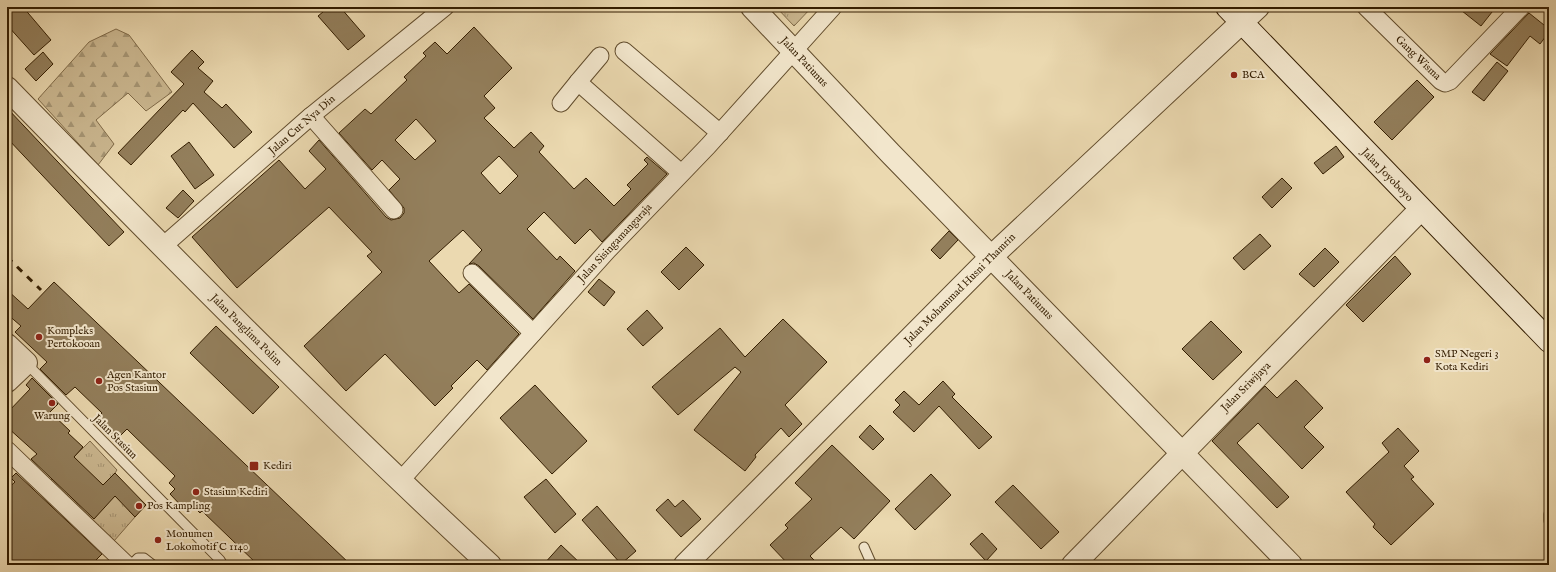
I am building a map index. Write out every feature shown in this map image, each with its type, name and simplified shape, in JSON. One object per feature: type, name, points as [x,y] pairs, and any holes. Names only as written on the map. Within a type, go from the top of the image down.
[{"type":"street","name":"Jalan Cut Nya Din","points":[[162,247],[311,116],[445,7]]},
{"type":"street","name":"Jalan Patiunus","points":[[752,7],[890,153],[1290,565]]},
{"type":"street","name":"Jalan Sisingamangaraja","points":[[400,481],[608,250],[720,133],[833,7]]},
{"type":"street","name":"Jalan Joyoboyo","points":[[1227,7],[1420,210],[1549,341]]},
{"type":"street","name":"Jalan Mohammad Husni Thamrin","points":[[685,565],[991,257],[1258,7]]},
{"type":"street","name":"Gang Wisma","points":[[1366,7],[1441,81],[1445,83],[1450,81],[1521,7]]},
{"type":"street","points":[[624,50],[720,133]]},
{"type":"street","points":[[561,103],[600,56]]},
{"type":"street","points":[[578,82],[682,173]]},
{"type":"street","name":"Jalan Panglima Polim","points":[[7,88],[162,247],[400,481],[490,565]]},
{"type":"street","points":[[311,116],[394,210]]},
{"type":"street","name":"Jalan Sriwijaya","points":[[1073,565],[1420,210]]},
{"type":"street","points":[[472,273],[533,333]]},
{"type":"street","points":[[7,345],[26,363],[7,381]]},
{"type":"street","points":[[7,450],[127,565]]},
{"type":"lane","name":"Jalan Stasiun","points":[[26,363],[220,560],[223,565]]},
{"type":"lane","points":[[1549,514],[1549,521]]},
{"type":"lane","points":[[864,547],[872,565]]},
{"type":"lane","points":[[131,565],[138,558],[144,558],[153,565]]},
{"type":"green space","points":[[776,7],[812,7],[794,26]]},
{"type":"green space","points":[[116,29],[129,35],[172,92],[146,111],[128,93],[96,120],[114,144],[98,165],[38,99],[89,42]]},
{"type":"green space","points":[[90,441],[117,470],[115,473],[131,509],[129,511],[135,517],[107,549],[43,488]]},
{"type":"building","points":[[7,7],[23,7],[51,40],[34,55],[7,25]]},
{"type":"building","points":[[329,7],[340,7],[365,36],[348,50],[318,16]]},
{"type":"building","points":[[1457,7],[1496,7],[1481,26]]},
{"type":"building","points":[[1529,13],[1549,29],[1549,32],[1540,44],[1530,36],[1507,66],[1490,54]]},
{"type":"building","points":[[474,27],[512,68],[484,96],[495,108],[484,118],[514,148],[531,132],[544,146],[539,152],[574,189],[586,178],[614,206],[631,189],[627,185],[648,164],[644,160],[647,157],[667,174],[602,242],[590,229],[575,244],[544,212],[527,229],[557,260],[560,256],[575,271],[533,319],[479,266],[474,263],[469,264],[482,250],[463,230],[429,261],[459,293],[469,284],[519,334],[487,370],[477,360],[451,386],[453,388],[435,406],[385,354],[346,391],[304,346],[382,272],[367,256],[372,252],[329,207],[237,288],[192,237],[279,160],[305,189],[326,169],[309,151],[319,140],[386,217],[391,220],[400,218],[404,213],[404,208],[389,190],[400,179],[382,160],[372,170],[339,133],[365,109],[371,114],[407,80],[404,77],[426,56],[423,53],[435,42],[447,54]],"holes":[[[416,119],[436,141],[415,160],[395,140]],[[499,156],[518,176],[500,194],[481,173]]]},
{"type":"building","points":[[192,50],[204,62],[198,68],[213,81],[204,92],[222,108],[226,104],[252,132],[234,148],[193,103],[185,112],[183,110],[131,165],[118,153],[184,84],[171,72]]},
{"type":"building","points":[[43,52],[53,64],[36,81],[25,69]]},
{"type":"building","points":[[1497,62],[1508,71],[1484,101],[1472,92]]},
{"type":"building","points":[[1417,80],[1434,97],[1392,140],[1374,122]]},
{"type":"building","points":[[7,108],[124,232],[109,246],[7,138]]},
{"type":"building","points":[[189,142],[214,175],[195,189],[171,156]]},
{"type":"building","points":[[1336,146],[1344,157],[1323,174],[1314,163]]},
{"type":"building","points":[[1282,178],[1292,188],[1272,208],[1262,197]]},
{"type":"building","points":[[183,190],[194,201],[178,218],[166,208]]},
{"type":"building","points":[[949,231],[958,240],[940,259],[931,250]]},
{"type":"building","points":[[1260,234],[1271,246],[1244,270],[1233,258]]},
{"type":"building","points":[[686,247],[704,265],[679,290],[661,272]]},
{"type":"building","points":[[1325,248],[1339,262],[1314,287],[1299,274]]},
{"type":"building","points":[[1395,256],[1411,274],[1363,322],[1346,305]]},
{"type":"building","points":[[599,279],[615,292],[604,306],[588,292]]},
{"type":"building","points":[[54,282],[351,565],[258,565],[202,511],[200,513],[194,507],[188,513],[170,494],[175,489],[169,483],[175,476],[127,429],[117,439],[97,418],[102,413],[75,387],[66,395],[40,369],[47,362],[15,332],[21,326],[7,314],[7,290],[28,309]]},
{"type":"building","points":[[647,310],[663,328],[643,346],[627,329]]},
{"type":"building","points":[[783,319],[827,362],[785,405],[802,424],[789,437],[781,428],[755,455],[756,457],[745,471],[694,430],[741,372],[735,367],[678,415],[652,387],[720,328],[745,357]]},
{"type":"building","points":[[1211,321],[1242,352],[1213,380],[1182,349]]},
{"type":"building","points":[[216,326],[279,387],[253,414],[190,353]]},
{"type":"building","points":[[32,378],[58,404],[50,412],[70,431],[68,433],[83,447],[74,457],[103,485],[115,473],[146,505],[135,517],[115,496],[94,519],[31,459],[37,454],[7,427],[7,413],[30,389],[26,385]]},
{"type":"building","points":[[1296,380],[1323,408],[1304,427],[1324,447],[1302,469],[1258,423],[1237,443],[1289,497],[1277,508],[1212,441],[1265,386],[1277,398]]},
{"type":"building","points":[[943,381],[955,394],[952,397],[992,437],[979,449],[939,406],[914,432],[893,412],[900,405],[895,400],[904,391],[919,405]]},
{"type":"building","points":[[535,385],[587,441],[552,474],[500,418]]},
{"type":"building","points":[[870,425],[884,439],[873,450],[859,437]]},
{"type":"building","points":[[1398,428],[1419,451],[1404,466],[1414,477],[1411,479],[1434,504],[1391,545],[1373,527],[1375,524],[1346,492],[1389,452],[1382,443]]},
{"type":"building","points":[[832,445],[890,501],[854,539],[841,527],[810,556],[819,565],[789,565],[770,545],[788,528],[785,525],[812,499],[795,483]]},
{"type":"building","points":[[16,473],[102,554],[91,565],[7,565],[7,489],[15,482],[11,478]]},
{"type":"building","points":[[931,474],[951,495],[915,530],[895,509]]},
{"type":"building","points":[[546,479],[576,514],[555,533],[524,497]]},
{"type":"building","points":[[1013,485],[1059,532],[1041,549],[995,502]]},
{"type":"building","points":[[668,499],[675,507],[683,500],[701,519],[681,537],[656,510]]},
{"type":"building","points":[[597,506],[636,551],[621,564],[582,520]]},
{"type":"building","points":[[982,533],[997,549],[986,561],[970,544]]},
{"type":"building","points":[[561,545],[582,565],[543,565]]},
{"type":"railway","points":[[7,257],[41,290]]},
{"type":"place","name":"BCA","points":[[1234,75]]},
{"type":"place","name":"Kompleks Pertokooan","points":[[39,337]]},
{"type":"place","name":"SMP Negeri 3 Kota Kediri","points":[[1427,360]]},
{"type":"place","name":"Agen Kantor Pos Stasiun","points":[[99,381]]},
{"type":"place","name":"Warung","points":[[52,403]]},
{"type":"place","name":"Kediri","points":[[254,466]]},
{"type":"place","name":"Stasiun Kediri","points":[[196,492]]},
{"type":"place","name":"Pos Kampling","points":[[139,506]]},
{"type":"place","name":"Monumen Lokomotif C 1140","points":[[158,540]]}]
